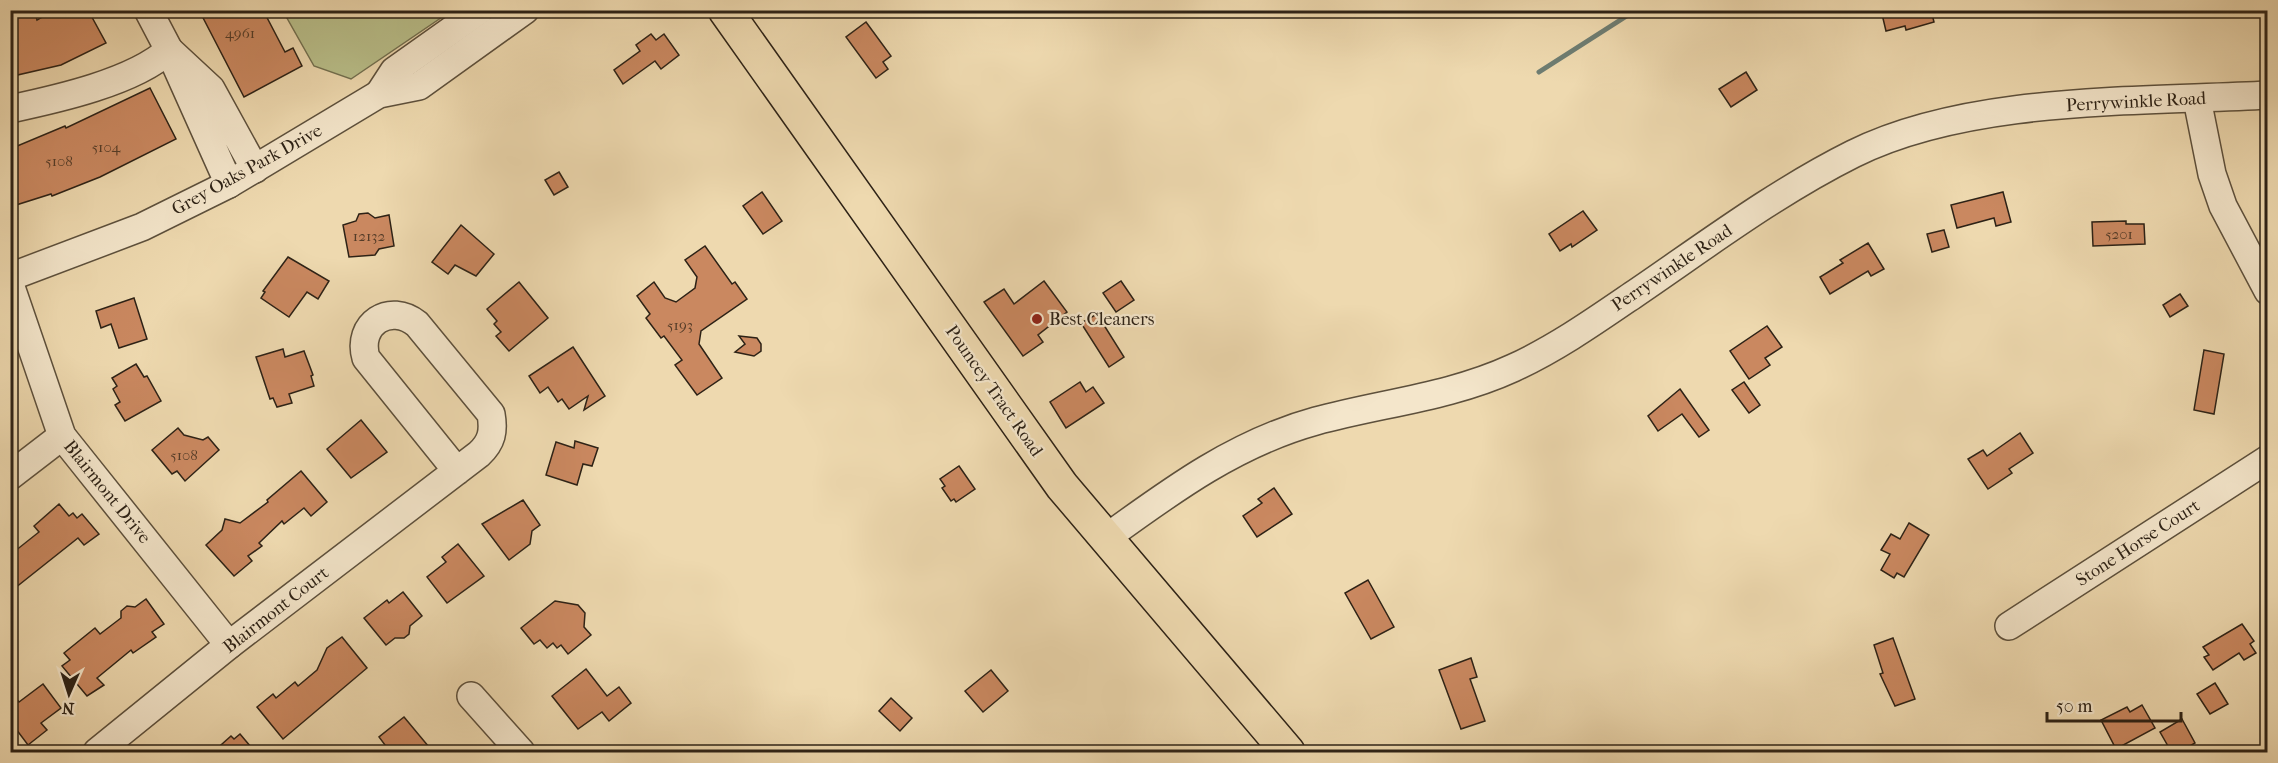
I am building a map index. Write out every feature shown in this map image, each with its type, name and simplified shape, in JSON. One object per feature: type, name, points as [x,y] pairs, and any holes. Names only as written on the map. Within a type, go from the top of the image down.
[{"type":"main road","name":"Pouncey Tract Road","points":[[725,10],[1062,486],[1288,753]]},
{"type":"street","points":[[148,10],[169,50],[229,184]]},
{"type":"street","name":"Grey Oaks Park Drive","points":[[379,94],[394,71],[480,10]]},
{"type":"street","name":"Grey Oaks Park Drive","points":[[10,277],[142,227],[229,184],[379,94],[419,86],[525,10]]},
{"type":"street","points":[[10,109],[104,84],[159,59],[169,50]]},
{"type":"street","points":[[169,50],[211,89],[255,169]]},
{"type":"street","name":"Perrywinkle Road","points":[[1106,538],[1198,473],[1273,435],[1316,421],[1459,389],[1516,367],[1607,312],[1776,197],[1873,146],[1926,128],[1993,113],[2268,95]]},
{"type":"street","points":[[2197,99],[2212,174],[2223,206],[2268,291]]},
{"type":"street","name":"Blairmont Drive","points":[[10,284],[62,436],[229,645]]},
{"type":"street","name":"Blairmont Court","points":[[98,753],[229,645],[457,471],[486,448],[493,432],[491,414],[417,324],[402,315],[385,315],[370,325],[366,332],[363,349],[366,358],[457,471]]},
{"type":"street","points":[[10,476],[62,436]]},
{"type":"street","name":"Stone Horse Court","points":[[2009,626],[2268,459]]},
{"type":"street","points":[[471,696],[521,753]]},
{"type":"green space","points":[[283,11],[451,11],[351,79],[314,66]]},
{"type":"building","points":[[54,10],[88,10],[106,43],[61,65],[13,76],[10,65],[10,18],[35,12],[37,20]]},
{"type":"building","points":[[199,10],[263,10],[285,52],[293,48],[302,66],[244,97]]},
{"type":"building","points":[[1881,10],[1931,10],[1934,22],[1906,30],[1905,26],[1886,31]]},
{"type":"building","points":[[866,22],[891,56],[883,62],[888,69],[876,78],[846,37]]},
{"type":"building","points":[[651,34],[656,40],[664,34],[679,55],[661,69],[655,61],[623,84],[614,70],[640,51],[636,45]]},
{"type":"building","points":[[1746,72],[1757,90],[1731,107],[1719,89]]},
{"type":"building","points":[[150,88],[176,139],[100,177],[52,196],[51,194],[16,205],[14,201],[10,202],[10,149],[65,126],[66,128]]},
{"type":"building","points":[[559,172],[568,187],[554,195],[545,180]]},
{"type":"building","points":[[762,192],[782,221],[763,234],[743,206]]},
{"type":"building","points":[[2003,192],[2011,222],[1996,226],[1994,218],[1957,228],[1951,205]]},
{"type":"building","points":[[1583,211],[1597,230],[1572,247],[1571,244],[1560,251],[1549,234]]},
{"type":"building","points":[[368,213],[375,218],[389,215],[394,246],[379,249],[375,255],[349,257],[343,225],[356,221],[359,214]]},
{"type":"building","points":[[2126,221],[2126,224],[2144,224],[2145,244],[2093,246],[2092,222]]},
{"type":"building","points":[[461,225],[494,254],[476,276],[455,265],[448,274],[432,262]]},
{"type":"building","points":[[1944,230],[1949,247],[1932,252],[1927,234]]},
{"type":"building","points":[[1868,243],[1884,269],[1871,276],[1868,271],[1830,294],[1820,277],[1843,263],[1840,260]]},
{"type":"building","points":[[705,246],[732,284],[735,282],[747,299],[701,331],[699,344],[722,378],[697,395],[675,365],[682,360],[664,336],[661,338],[646,318],[650,314],[637,296],[654,282],[665,298],[676,302],[695,288],[697,277],[685,260]]},
{"type":"building","points":[[288,257],[329,281],[318,299],[307,292],[289,317],[261,298],[265,292],[263,291]]},
{"type":"building","name":"Best Cleaners","points":[[1044,281],[1067,312],[1038,335],[1043,342],[1023,356],[984,302],[1004,289],[1014,304]]},
{"type":"building","points":[[1121,281],[1134,300],[1116,312],[1103,293]]},
{"type":"building","points":[[519,282],[548,318],[509,351],[496,336],[501,332],[494,324],[497,321],[487,309]]},
{"type":"building","points":[[2180,294],[2188,306],[2170,317],[2163,305]]},
{"type":"building","points":[[134,298],[147,339],[119,348],[111,324],[101,328],[96,311]]},
{"type":"building","points":[[1097,314],[1124,357],[1109,367],[1081,323]]},
{"type":"building","points":[[1767,326],[1782,347],[1765,358],[1770,365],[1749,379],[1730,351]]},
{"type":"building","points":[[739,336],[757,338],[761,344],[761,351],[754,356],[735,352],[745,344]]},
{"type":"building","points":[[573,347],[605,396],[584,410],[588,396],[569,409],[562,399],[558,402],[548,387],[540,393],[529,376]]},
{"type":"building","points":[[283,349],[285,357],[304,351],[313,375],[311,376],[314,386],[289,394],[292,403],[277,407],[273,398],[270,399],[256,357]]},
{"type":"building","points":[[2204,350],[2224,354],[2214,414],[2194,410]]},
{"type":"building","points":[[136,364],[144,377],[147,376],[161,401],[125,421],[115,405],[120,402],[113,389],[117,386],[112,378]]},
{"type":"building","points":[[1080,382],[1086,392],[1093,387],[1104,403],[1066,428],[1050,402]]},
{"type":"building","points":[[1744,382],[1760,405],[1749,413],[1732,390]]},
{"type":"building","points":[[1680,389],[1709,430],[1699,437],[1682,414],[1658,431],[1648,416]]},
{"type":"building","points":[[361,420],[387,452],[351,478],[327,449]]},
{"type":"building","points":[[178,428],[184,435],[203,440],[208,437],[219,450],[185,481],[177,471],[172,474],[152,450]]},
{"type":"building","points":[[2020,433],[2033,453],[2009,469],[2012,473],[1988,489],[1968,459],[1983,450],[1987,456]]},
{"type":"building","points":[[575,441],[598,448],[592,466],[583,464],[577,485],[546,475],[556,442],[574,448]]},
{"type":"building","points":[[959,466],[975,489],[956,502],[954,499],[951,501],[942,488],[945,486],[940,479]]},
{"type":"building","points":[[301,471],[327,502],[311,516],[304,508],[284,524],[282,521],[259,543],[262,546],[248,556],[252,561],[234,576],[206,545],[222,530],[225,519],[240,523],[268,502],[267,500]]},
{"type":"building","points":[[1274,488],[1292,514],[1257,537],[1243,516],[1262,503],[1258,499]]},
{"type":"building","points":[[523,500],[540,525],[532,531],[530,544],[509,560],[482,524]]},
{"type":"building","points":[[59,504],[69,516],[73,513],[77,518],[82,514],[99,534],[84,545],[78,538],[10,592],[10,555],[39,532],[34,526]]},
{"type":"building","points":[[1909,523],[1929,535],[1904,577],[1897,573],[1894,578],[1881,570],[1890,554],[1881,550],[1891,534],[1900,539]]},
{"type":"building","points":[[458,544],[484,576],[447,603],[427,577],[446,562],[442,557]]},
{"type":"building","points":[[1368,580],[1394,627],[1371,639],[1345,593]]},
{"type":"building","points":[[403,592],[422,616],[410,626],[409,634],[404,638],[395,638],[386,645],[364,618],[387,600],[389,603]]},
{"type":"building","points":[[146,599],[164,624],[152,632],[156,637],[133,653],[131,650],[97,678],[104,685],[87,696],[62,666],[70,660],[64,653],[95,628],[100,634],[121,618],[121,611],[127,606],[135,607]]},
{"type":"building","points":[[555,601],[578,605],[585,613],[584,627],[591,635],[568,654],[561,645],[557,648],[553,643],[547,648],[540,640],[534,644],[521,628]]},
{"type":"building","points":[[2242,624],[2254,641],[2250,644],[2256,653],[2244,660],[2239,653],[2213,670],[2204,657],[2209,655],[2203,647]]},
{"type":"building","points":[[342,637],[367,668],[283,739],[257,707],[273,694],[276,698],[295,682],[298,686],[317,670],[327,648]]},
{"type":"building","points":[[1893,638],[1915,699],[1895,706],[1880,674],[1883,673],[1874,645]]},
{"type":"building","points":[[1471,658],[1477,677],[1470,679],[1485,721],[1461,729],[1439,670]]},
{"type":"building","points":[[586,669],[607,696],[619,687],[631,703],[609,721],[602,712],[578,729],[552,696]]},
{"type":"building","points":[[991,670],[1008,691],[983,712],[965,691]]},
{"type":"building","points":[[2215,683],[2228,704],[2210,714],[2197,694]]},
{"type":"building","points":[[43,684],[61,708],[41,723],[47,730],[28,745],[10,721],[10,691],[19,702]]},
{"type":"building","points":[[891,698],[912,718],[900,731],[879,711]]},
{"type":"building","points":[[2142,705],[2155,728],[2116,749],[2101,720],[2127,707],[2130,712]]},
{"type":"building","points":[[404,717],[434,753],[391,753],[379,737]]},
{"type":"building","points":[[2182,719],[2195,743],[2178,753],[2172,753],[2160,732]]},
{"type":"building","points":[[240,734],[256,753],[212,753],[231,736],[234,739]]},
{"type":"waterway","points":[[1539,72],[1636,10]]},
{"type":"place","name":"Best Cleaners","points":[[1037,319]]}]
